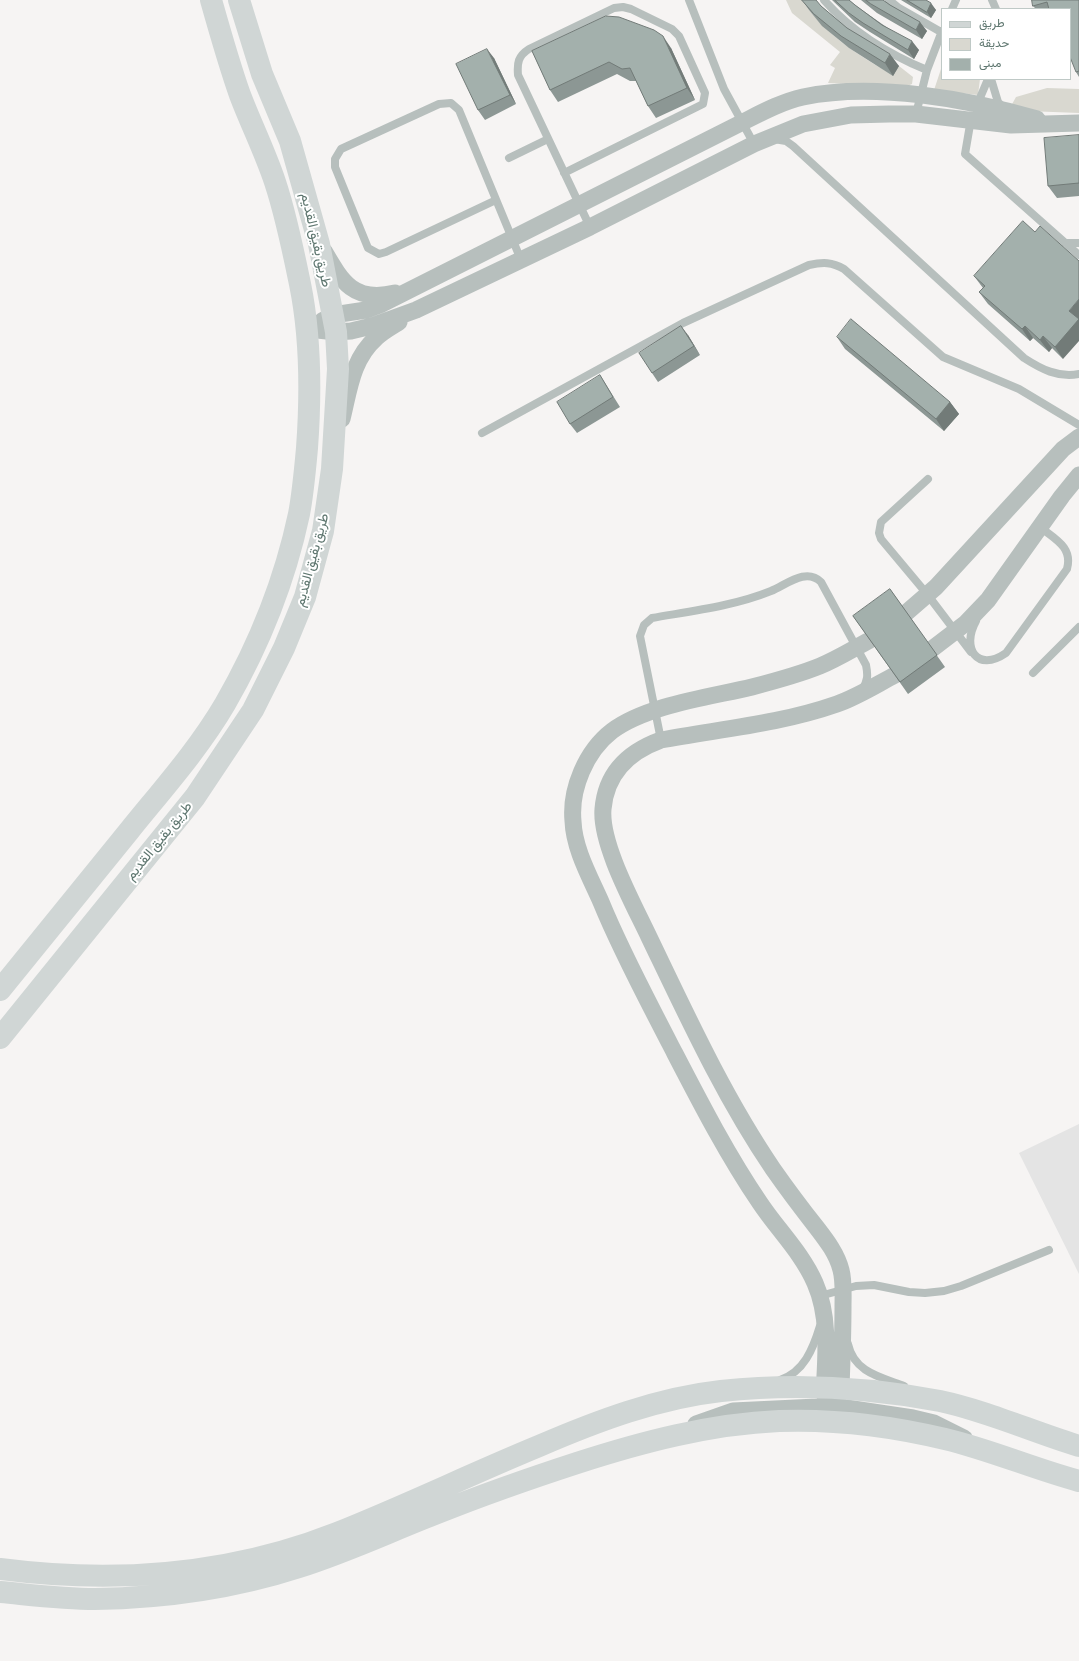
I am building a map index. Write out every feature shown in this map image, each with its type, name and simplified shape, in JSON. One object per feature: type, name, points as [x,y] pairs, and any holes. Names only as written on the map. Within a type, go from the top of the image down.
[{"type":"main road","name":"طريق بقيق القديم","points":[[0,990],[199,744],[225,704],[248,660],[270,611],[288,555],[299,513],[309,420],[308,329],[300,285],[276,184],[263,148],[240,95],[211,0]]},
{"type":"main road","name":"طريق بقيق القديم","points":[[0,1038],[195,797],[253,710],[284,648],[305,597],[323,531],[332,469],[338,369],[334,324],[319,244],[290,141],[262,74],[239,0]]},
{"type":"main road","points":[[0,1569],[63,1576],[140,1576],[184,1572],[251,1560],[295,1548],[338,1533],[592,1424],[663,1402],[719,1392],[782,1387],[831,1393],[881,1392],[942,1402],[1079,1446]]},
{"type":"main road","points":[[0,1592],[44,1597],[102,1598],[148,1596],[189,1592],[244,1581],[298,1567],[340,1552],[440,1511],[543,1474],[637,1444],[695,1431],[742,1424],[777,1421],[828,1421],[869,1424],[947,1439],[1052,1474],[1079,1481]]},
{"type":"street","points":[[308,329],[334,324],[418,287],[741,123],[786,102],[811,96],[850,91],[884,92],[952,99],[1006,110],[1052,123]]},
{"type":"street","points":[[334,324],[372,326],[416,310],[590,227],[760,142],[803,124],[823,119],[852,115],[916,114],[1011,125],[1079,123]]},
{"type":"street","points":[[319,244],[339,277],[354,290],[364,294],[377,296],[418,287]]},
{"type":"street","points":[[332,469],[352,377],[358,361],[365,350],[376,338],[416,310]]},
{"type":"street","points":[[906,613],[936,587],[1063,449],[1079,436]]},
{"type":"street","points":[[932,649],[966,623],[988,600],[1079,475]]},
{"type":"street","points":[[863,644],[820,666],[789,677],[655,711],[627,722],[612,731],[596,746],[587,761],[573,800],[572,820],[575,837],[584,863],[615,936],[695,1092],[735,1164],[757,1199],[802,1258],[815,1281],[824,1314],[833,1406],[887,1413],[934,1423],[951,1430],[988,1452]]},
{"type":"street","points":[[637,1444],[733,1411],[817,1407],[831,1393],[843,1325],[843,1288],[841,1270],[834,1251],[773,1169],[749,1130],[682,1006],[632,903],[609,847],[604,825],[603,810],[606,792],[614,774],[628,758],[646,745],[660,740],[773,722],[839,704],[894,675]]},
{"type":"lane","points":[[689,0],[724,89],[741,123],[760,142],[778,138],[793,146],[1024,358],[1050,372],[1064,376],[1079,374]]},
{"type":"lane","points":[[824,0],[852,28],[873,43],[908,62],[927,70]]},
{"type":"lane","points":[[889,0],[898,8],[941,30]]},
{"type":"lane","points":[[564,173],[703,104],[705,94],[679,36],[672,29],[623,7],[614,8],[521,54],[518,60],[518,75],[579,205],[590,227]]},
{"type":"lane","points":[[916,114],[922,96],[927,70],[941,34]]},
{"type":"lane","points":[[989,80],[970,121],[965,154],[1079,255]]},
{"type":"lane","points":[[990,80],[998,102],[1006,110]]},
{"type":"lane","points":[[496,200],[379,254],[368,248],[335,167],[335,159],[341,149],[439,104],[451,103],[459,110],[521,260]]},
{"type":"lane","points":[[509,158],[548,139]]},
{"type":"lane","points":[[1065,243],[1079,243]]},
{"type":"lane","points":[[482,433],[683,323],[810,265],[822,262],[834,263],[844,269],[943,357],[1020,389],[1079,425]]},
{"type":"lane","points":[[928,479],[881,522],[879,533],[881,539],[927,594],[975,657],[983,661],[991,661],[1006,653],[1067,569],[1069,562],[1067,550],[1040,527]]},
{"type":"lane","points":[[660,740],[640,636],[644,624],[652,618],[745,600],[771,591],[803,576],[813,576],[821,582],[863,644],[868,678],[859,694]]},
{"type":"lane","points":[[975,657],[971,650],[970,639],[972,627],[988,600]]},
{"type":"lane","points":[[1033,673],[1079,627]]},
{"type":"lane","points":[[820,1296],[843,1288],[874,1285],[909,1292],[925,1293],[944,1291],[961,1286],[1049,1250]]},
{"type":"lane","points":[[719,1392],[767,1384],[788,1377],[804,1364],[815,1343],[824,1314]]},
{"type":"lane","points":[[843,1325],[849,1351],[855,1363],[865,1370],[942,1402]]},
{"type":"shaded area","points":[[1079,1124],[1079,1274],[1019,1153]]},
{"type":"green space","points":[[786,0],[802,0],[821,24],[843,43],[867,60],[893,75],[899,66],[913,77],[912,84],[905,87],[828,83],[835,68],[830,65],[840,52],[792,13]]},
{"type":"green space","points":[[941,69],[941,80],[980,80],[978,95],[934,90]]},
{"type":"green space","points":[[1047,88],[1079,89],[1079,113],[1027,111],[1011,106],[1016,97]]},
{"type":"building","points":[[802,0],[816,0],[847,28],[890,54],[885,63],[841,36],[814,14]]},
{"type":"building","points":[[835,0],[849,0],[882,25],[912,41],[908,50],[863,23]]},
{"type":"building","points":[[866,0],[883,0],[920,22],[916,30],[871,4]]},
{"type":"building","points":[[907,0],[926,0],[931,3],[927,12]]},
{"type":"building","points":[[1032,0],[1079,0],[1079,71],[1076,72],[1071,60],[1071,8],[1049,8],[1047,2],[1033,6]]},
{"type":"building","points":[[606,16],[619,17],[654,30],[663,36],[687,88],[648,106],[630,68],[622,69],[609,62],[550,90],[532,51]]},
{"type":"building","points":[[487,49],[510,95],[478,110],[456,64]]},
{"type":"building","points":[[1079,135],[1079,183],[1048,186],[1044,138]]},
{"type":"building","points":[[1023,221],[1035,232],[1040,226],[1079,261],[1079,299],[1069,311],[1079,319],[1055,347],[1043,336],[1040,340],[1025,326],[1022,329],[979,292],[985,286],[974,276]]},
{"type":"building","points":[[851,319],[950,402],[936,419],[837,337]]},
{"type":"building","points":[[681,326],[694,346],[652,373],[639,353]]},
{"type":"building","points":[[600,375],[613,397],[570,424],[557,402]]},
{"type":"building","points":[[890,589],[937,655],[900,682],[853,616]]}]
